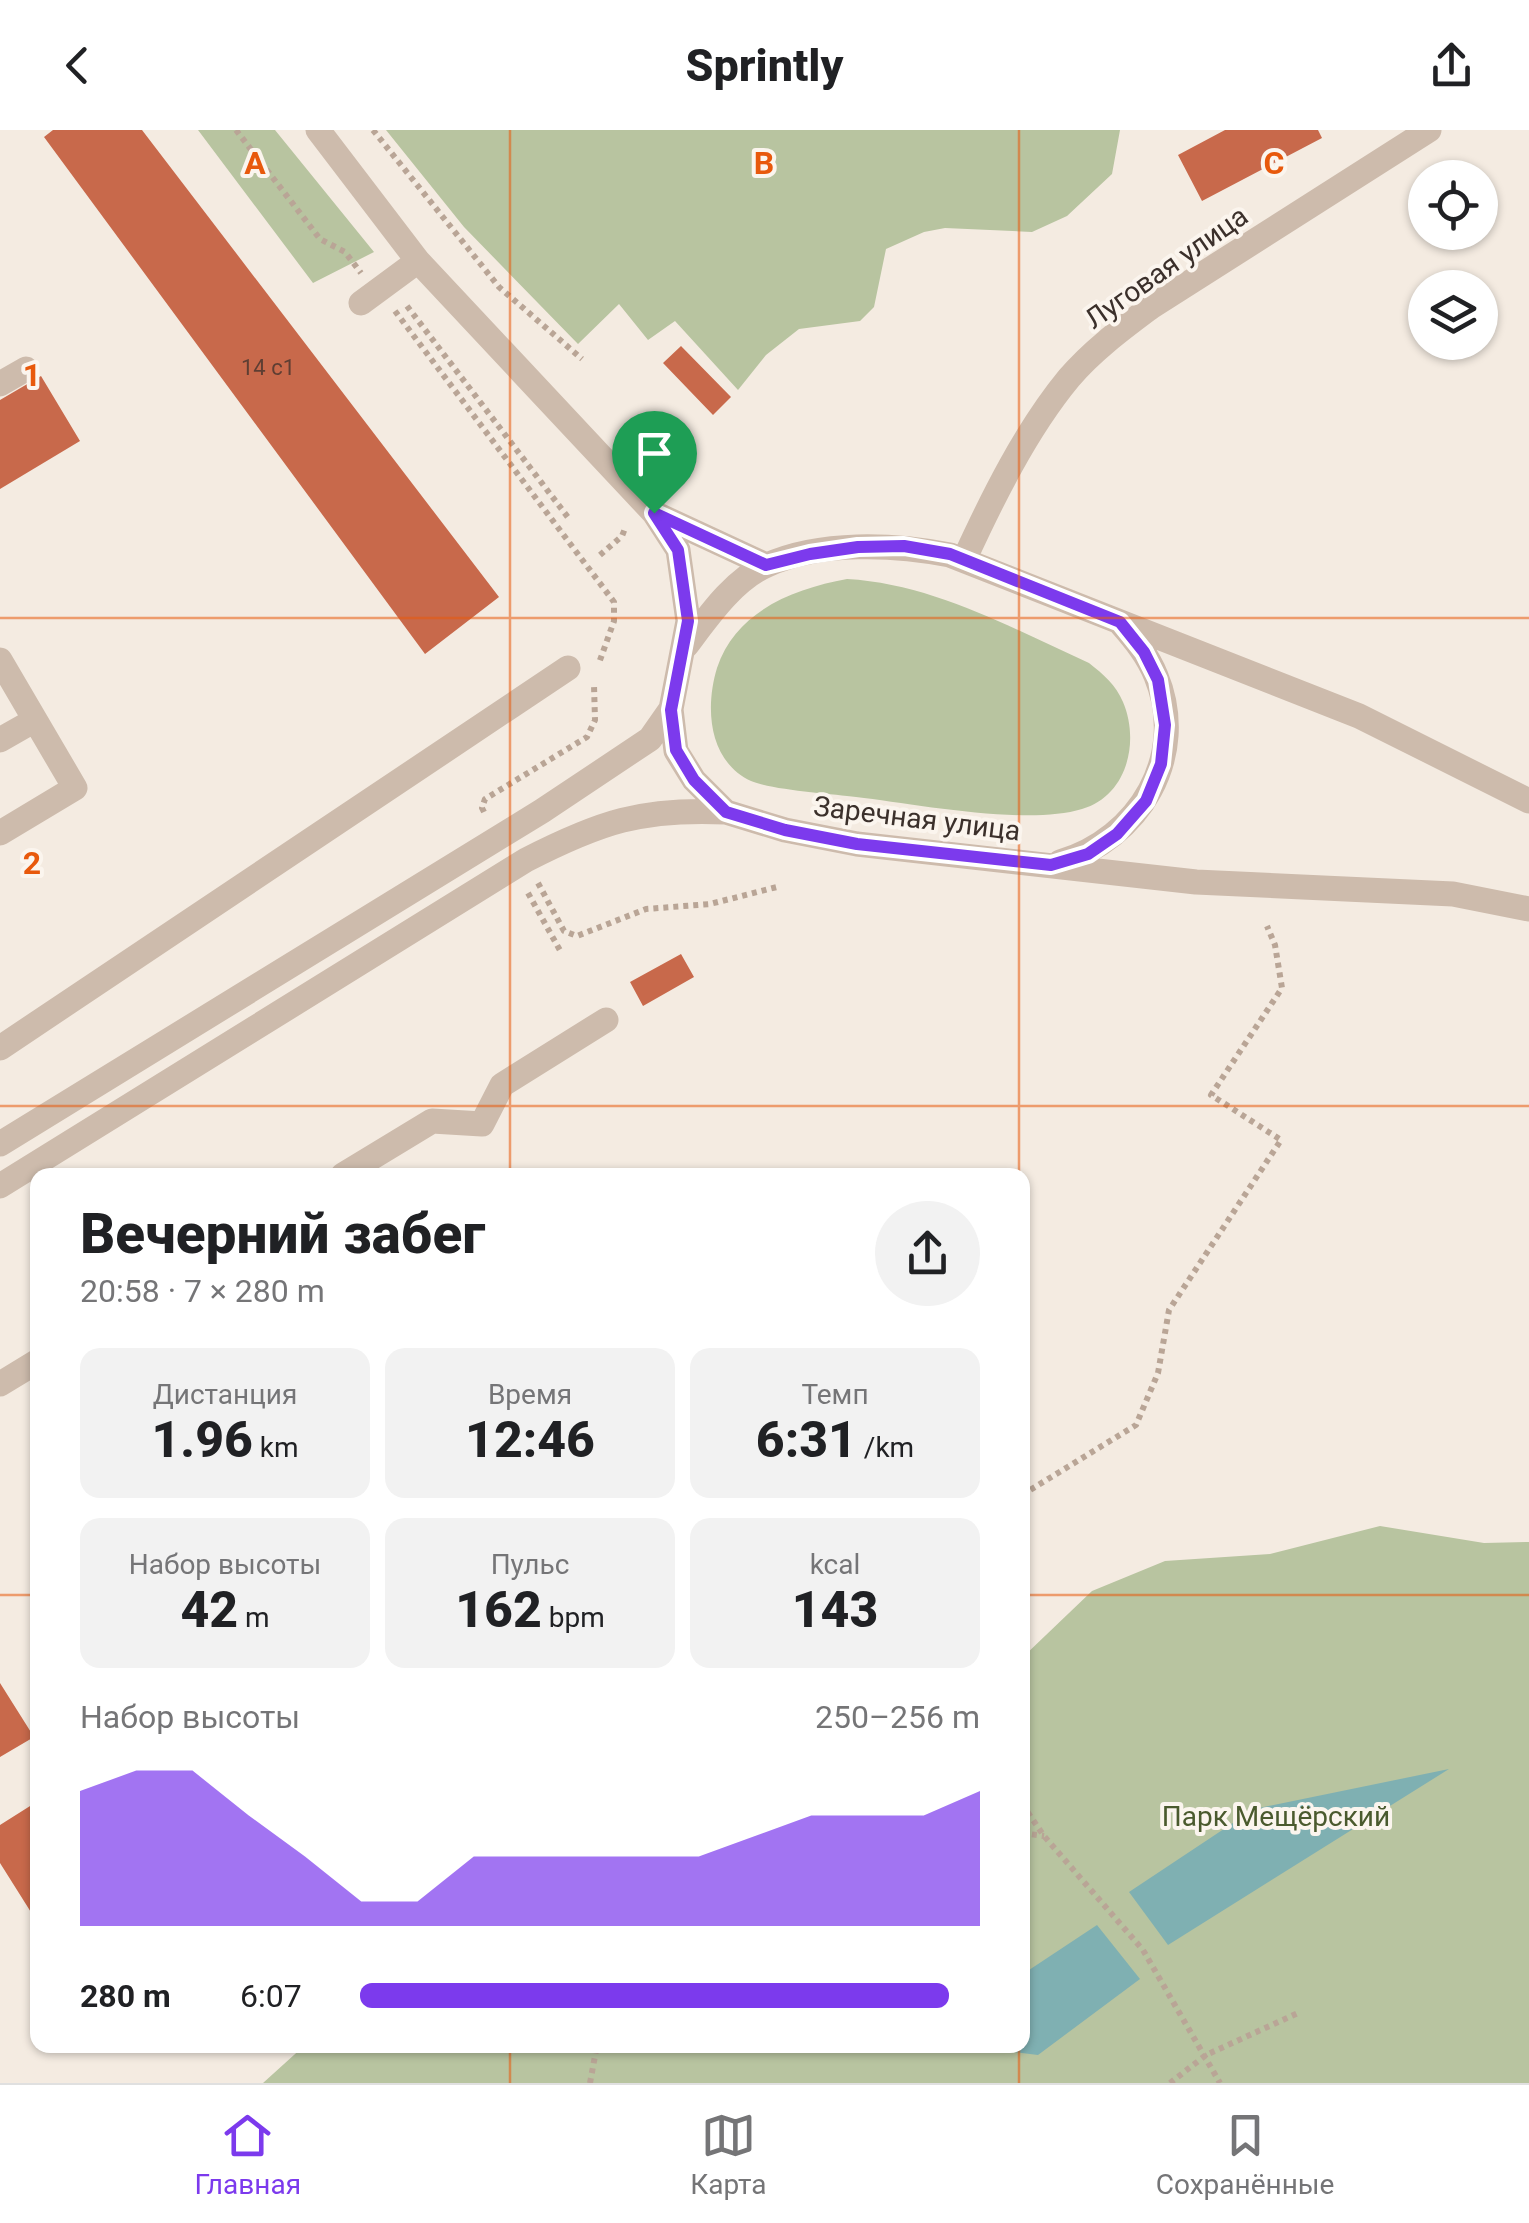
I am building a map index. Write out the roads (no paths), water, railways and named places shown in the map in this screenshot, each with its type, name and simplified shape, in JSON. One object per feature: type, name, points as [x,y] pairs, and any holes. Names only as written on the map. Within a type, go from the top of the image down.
[{"type":"street","name":"Заречная улица","points":[[318,130],[418,261],[642,517],[678,550],[688,621],[671,710],[676,750],[694,780],[726,812],[785,830],[857,844],[1196,882],[1454,894],[1529,908]]},
{"type":"street","name":"Луговая улица","points":[[964,560],[984,515],[1039,418],[1071,376],[1113,336],[1429,130]]},
{"type":"street","points":[[361,303],[418,261]]},
{"type":"street","points":[[0,384],[26,369]]},
{"type":"street","name":"Заречная улица","points":[[642,517],[766,565]]},
{"type":"street","name":"Заречная улица","points":[[686,646],[732,590],[766,565],[858,547],[904,546],[964,560],[1359,716],[1529,801]]},
{"type":"street","name":"Заречная улица","points":[[1051,865],[1088,854],[1117,834],[1146,801],[1161,764],[1165,725],[1158,680],[1144,652],[1120,622]]},
{"type":"street","points":[[0,660],[75,788],[0,833]]},
{"type":"street","points":[[0,1048],[568,668]]},
{"type":"street","points":[[0,1144],[542,811],[650,739],[671,710]]},
{"type":"street","points":[[0,740],[35,720]]},
{"type":"street","points":[[0,1186],[526,860],[615,820],[683,810],[726,812]]},
{"type":"street","points":[[355,1168],[432,1121],[482,1124],[502,1086],[606,1020]]},
{"type":"street","points":[[0,1384],[30,1366]]},
{"type":"water","points":[[1449,1769],[1168,1945],[1129,1892],[1254,1809]]},
{"type":"water","points":[[1097,1925],[1140,1979],[1038,2055],[1022,2053],[1030,2053],[1030,1969]]},
{"type":"park label","name":"Парк Мещёрский","points":[[1276,1816]]}]
